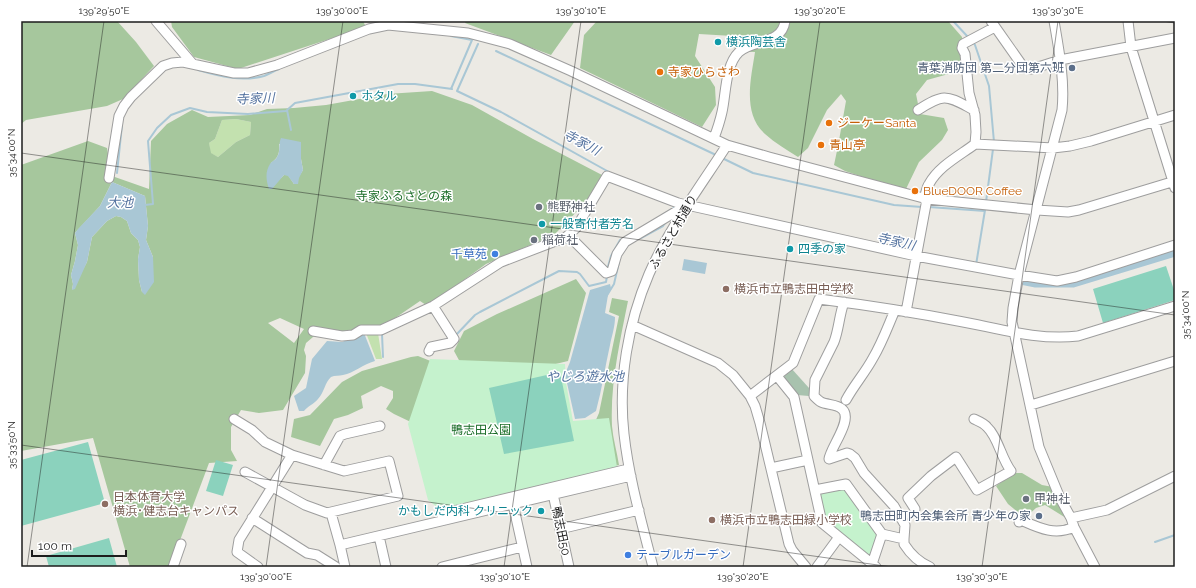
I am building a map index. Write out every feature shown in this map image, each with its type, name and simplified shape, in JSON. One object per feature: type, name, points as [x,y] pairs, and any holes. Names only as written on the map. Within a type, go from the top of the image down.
[{"type":"street","points":[[156,21],[192,63]]},
{"type":"street","points":[[714,138],[722,111],[728,72],[738,52],[773,38],[780,33],[785,21]]},
{"type":"street","points":[[1054,21],[1060,60],[1063,101],[1053,148],[1019,275],[1013,308],[1013,331],[1031,405],[1039,447],[1060,498],[1094,567]]},
{"type":"street","points":[[109,178],[120,116],[124,106],[131,97],[164,66],[177,62],[192,63],[234,74],[248,73],[277,65],[369,29],[388,25],[468,33],[510,44],[546,59],[727,145],[769,157],[926,199],[1068,212],[1174,183],[1131,46],[1128,21]]},
{"type":"street","points":[[975,144],[975,115],[969,93],[965,54],[962,48],[963,44],[993,24],[1024,68],[1032,69],[1060,60],[1175,38]]},
{"type":"street","points":[[918,110],[931,101],[942,97],[951,98],[974,110]]},
{"type":"street","points":[[906,312],[928,185],[936,174],[948,163],[975,144],[1053,148],[1070,146],[1092,141],[1175,115]]},
{"type":"street","name":"ふるさと村通り","points":[[653,567],[639,510],[627,473],[622,410],[623,381],[628,346],[632,324],[648,276],[662,247],[687,205],[727,145]]},
{"type":"street","points":[[313,331],[342,336],[353,335],[361,330],[381,330],[433,306],[501,262],[569,236],[580,222],[607,176],[678,203],[916,256],[1057,281],[1076,277],[1175,246]]},
{"type":"street","points":[[569,236],[606,272],[612,271],[617,254],[625,242],[687,205]]},
{"type":"street","points":[[750,396],[793,363],[819,299],[895,310],[1046,337],[1061,338],[1078,336],[1175,306]]},
{"type":"street","points":[[844,302],[839,316],[837,335],[813,385],[814,396],[821,402],[828,403],[842,409],[844,413],[843,426],[829,459],[847,453],[855,458],[864,473],[894,506],[905,526],[904,544],[911,555],[930,567]]},
{"type":"street","points":[[429,351],[431,348],[450,343],[454,339],[433,306]]},
{"type":"street","points":[[846,400],[874,357],[895,310]]},
{"type":"street","points":[[632,324],[718,363],[733,375],[750,396],[755,406],[760,423],[789,544],[806,567]]},
{"type":"street","points":[[1031,405],[1175,361]]},
{"type":"street","points":[[777,376],[794,397],[822,523],[874,566],[882,534]]},
{"type":"street","points":[[915,509],[908,498],[931,476],[956,457],[978,490],[1011,471],[988,427],[974,419]]},
{"type":"street","points":[[234,420],[252,430],[265,442],[292,454],[344,471],[389,461],[398,496],[327,514],[305,505],[244,472]]},
{"type":"street","points":[[324,465],[340,436],[380,426]]},
{"type":"street","points":[[258,567],[237,552],[239,540],[292,454]]},
{"type":"street","points":[[771,468],[808,460]]},
{"type":"street","points":[[340,545],[553,494],[627,473]]},
{"type":"street","points":[[441,514],[627,473]]},
{"type":"street","points":[[1071,518],[1106,510],[1175,476]]},
{"type":"street","points":[[815,490],[846,484],[882,534],[904,539]]},
{"type":"street","name":"鴨志田50","points":[[553,494],[569,567]]},
{"type":"street","points":[[512,504],[527,567]]},
{"type":"street","points":[[560,529],[639,510]]},
{"type":"street","points":[[331,513],[345,567]]},
{"type":"street","points":[[252,518],[307,553],[317,555],[336,567]]},
{"type":"street","points":[[1019,522],[1021,520],[1053,532],[1074,527]]},
{"type":"street","points":[[378,536],[386,567]]},
{"type":"street","points":[[817,567],[839,537]]},
{"type":"street","points":[[173,567],[182,544]]},
{"type":"street","points":[[442,567],[522,547]]},
{"type":"green space","points":[[21,21],[117,21],[136,42],[154,66],[123,99],[107,106],[26,120],[21,124]]},
{"type":"green space","points":[[171,21],[363,21],[366,27],[238,69],[194,57],[172,27]]},
{"type":"green space","points":[[466,21],[575,21],[551,55],[465,23]]},
{"type":"green space","points":[[597,21],[948,21],[962,37],[963,70],[927,80],[916,94],[920,114],[944,118],[948,130],[942,140],[919,162],[905,191],[845,171],[834,165],[846,101],[841,94],[827,110],[808,148],[798,157],[765,134],[758,126],[753,116],[750,95],[750,84],[755,52],[735,51],[733,36],[699,34],[695,56],[715,87],[716,105],[702,127],[580,68],[584,35]]},
{"type":"green space","name":"寺家ふるさとの森","points":[[432,91],[472,105],[602,175],[588,200],[554,235],[486,264],[426,305],[420,301],[382,327],[361,332],[320,331],[306,343],[304,350],[306,356],[305,373],[283,410],[259,413],[241,410],[231,427],[231,450],[237,461],[209,463],[170,567],[130,567],[93,438],[21,451],[21,165],[88,141],[107,148],[112,176],[149,189],[151,141],[167,124],[192,110],[208,117],[250,115],[267,109],[326,105],[387,94]],"holes":[[[236,119],[251,122],[250,135],[236,142],[218,157],[211,153],[209,143],[215,139],[222,120]],[[300,142],[303,170],[294,184],[288,175],[284,175],[281,178],[271,163],[278,155],[279,144]],[[112,182],[145,196],[148,226],[146,240],[153,257],[142,292],[139,280],[138,259],[140,247],[138,240],[131,233],[127,221],[116,216],[107,221],[92,237],[87,262],[72,290],[73,284],[71,275],[78,245],[75,233],[100,206]],[[280,318],[304,329],[294,343],[268,323]]]},
{"type":"green space","points":[[236,119],[251,122],[250,135],[236,142],[218,157],[210,153],[209,143],[215,139],[222,120]]},
{"type":"green space","points":[[1166,266],[1175,293],[1175,300],[1103,323],[1093,289]]},
{"type":"green space","points":[[576,279],[586,293],[568,361],[472,384],[454,351],[464,331],[497,314]]},
{"type":"green space","points":[[612,298],[628,301],[616,363],[612,410],[613,436],[619,465],[458,501],[595,422],[599,413],[619,316],[609,312]]},
{"type":"green space","points":[[366,333],[378,333],[382,359],[376,359]]},
{"type":"green space","points":[[418,356],[433,362],[415,424],[386,409],[393,398],[393,391],[381,386],[361,396],[363,408],[348,415],[334,419],[320,446],[291,437],[294,419],[310,415],[342,382],[362,371]]},
{"type":"green space","name":"鴨志田公園","points":[[430,359],[565,364],[566,383],[573,421],[609,418],[617,467],[441,510],[428,500],[408,424]]},
{"type":"green space","points":[[791,368],[809,388],[809,396],[797,395],[782,378],[783,375]]},
{"type":"green space","points":[[560,372],[574,441],[504,454],[489,388]]},
{"type":"green space","points":[[88,442],[105,503],[21,526],[21,460]]},
{"type":"green space","points":[[216,460],[233,465],[223,496],[206,491]]},
{"type":"green space","points":[[1014,473],[1022,473],[1042,485],[1053,487],[1066,518],[1045,505],[1036,508],[1025,518],[1008,504],[996,486]]},
{"type":"green space","points":[[845,488],[876,531],[877,537],[871,557],[824,522],[819,495],[821,492]]},
{"type":"green space","points":[[109,538],[117,567],[49,567],[46,556]]},
{"type":"water","points":[[281,138],[301,142],[301,159],[303,170],[298,184],[294,184],[288,176],[284,175],[272,189],[269,189],[267,170],[278,155]]},
{"type":"water","name":"大池","points":[[112,182],[145,196],[148,226],[146,240],[153,257],[154,282],[145,295],[142,292],[139,280],[138,259],[140,247],[138,240],[131,233],[127,221],[116,216],[107,221],[92,237],[87,262],[75,289],[72,290],[73,284],[71,275],[78,245],[75,233],[100,206]]},
{"type":"water","points":[[684,259],[707,263],[705,274],[682,270]]},
{"type":"water","name":"やじろ遊水池","points":[[610,284],[611,288],[608,295],[605,313],[615,317],[596,411],[585,418],[575,419],[565,374],[570,362],[590,290]]},
{"type":"water","points":[[364,333],[375,361],[347,374],[331,377],[320,397],[304,411],[299,411],[294,396],[306,388],[312,359],[327,341],[342,342]]},
{"type":"waterway","points":[[953,21],[968,37]]},
{"type":"waterway","points":[[451,36],[472,40],[451,89]]},
{"type":"waterway","points":[[973,42],[989,86],[994,142]]},
{"type":"waterway","points":[[457,91],[478,44]]},
{"type":"waterway","points":[[496,51],[716,155]]},
{"type":"waterway","points":[[198,70],[222,76],[255,78],[264,76],[279,69]]},
{"type":"waterway","name":"寺家川","points":[[145,205],[153,204],[148,141],[157,128],[171,115],[190,108],[207,112],[248,114],[286,111],[295,103],[398,84],[415,84],[452,89]]},
{"type":"waterway","name":"寺家川","points":[[457,91],[501,112],[609,172]]},
{"type":"waterway","points":[[287,110],[291,130]]},
{"type":"waterway","points":[[117,173],[122,125]]},
{"type":"waterway","points":[[986,202],[993,149]]},
{"type":"waterway","points":[[722,158],[753,173],[894,205],[922,207]]},
{"type":"waterway","points":[[662,215],[677,206]]},
{"type":"waterway","points":[[929,207],[985,211]]},
{"type":"waterway","points":[[976,265],[985,210]]},
{"type":"waterway","points":[[641,238],[663,226],[666,222]]},
{"type":"waterway","points":[[607,270],[611,256],[620,240],[623,239]]},
{"type":"waterway","points":[[554,246],[570,240]]},
{"type":"waterway","name":"寺家川","points":[[1021,279],[1036,282],[1073,282],[1175,251]]},
{"type":"waterway","points":[[606,297],[614,284],[619,262]]},
{"type":"waterway","points":[[456,335],[475,315],[559,271],[577,272],[589,286],[606,282],[607,276]]},
{"type":"waterway","points":[[383,357],[382,334],[384,333]]},
{"type":"waterway","points":[[1155,542],[1175,535]]},
{"type":"place","name":"横浜陶芸舎","points":[[718,42]]},
{"type":"place","name":"青葉消防団 第二分団第六班","points":[[1072,68]]},
{"type":"place","name":"寺家ひらさわ","points":[[660,72]]},
{"type":"place","name":"ホタル","points":[[353,96]]},
{"type":"place","name":"ジーケーSanta","points":[[829,123]]},
{"type":"place","name":"青山亭","points":[[821,145]]},
{"type":"place","name":"BlueDOOR Coffee","points":[[915,191]]},
{"type":"place","name":"熊野神社","points":[[539,207]]},
{"type":"place","name":"一般寄付者芳名","points":[[542,224]]},
{"type":"place","name":"稲荷社","points":[[534,240]]},
{"type":"place","name":"四季の家","points":[[790,249]]},
{"type":"place","name":"千草苑","points":[[495,254]]},
{"type":"place","name":"横浜市立鴨志田中学校","points":[[726,289]]},
{"type":"place","name":"甲神社","points":[[1026,499]]},
{"type":"place","name":"日本体育大学 横浜･健志台キャンパス","points":[[105,504]]},
{"type":"place","name":"かもしだ内科 クリニック","points":[[541,511]]},
{"type":"place","name":"鴨志田町内会集会所 青少年の家","points":[[1039,516]]},
{"type":"place","name":"横浜市立鴨志田緑小学校","points":[[712,520]]},
{"type":"place","name":"テーブルガーデン","points":[[628,555]]}]
